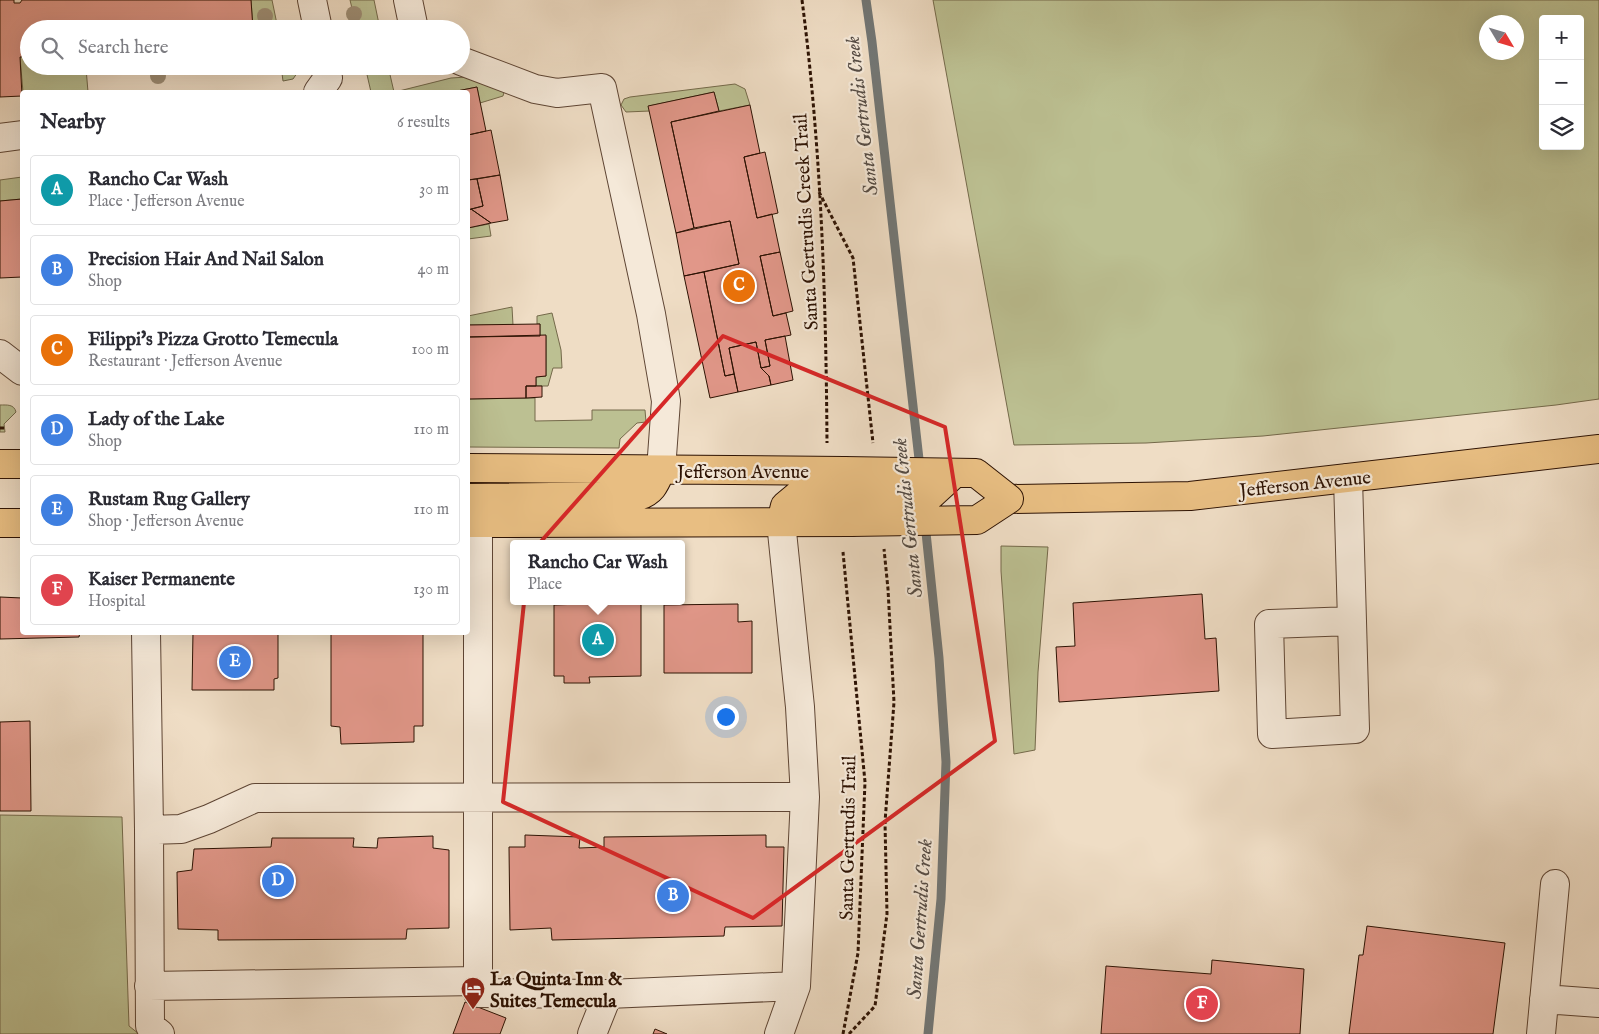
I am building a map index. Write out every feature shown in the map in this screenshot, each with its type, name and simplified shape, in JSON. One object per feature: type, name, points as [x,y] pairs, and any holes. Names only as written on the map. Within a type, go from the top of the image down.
[{"type":"main road","name":"Jefferson Avenue","points":[[470,468],[661,470],[848,496],[977,520],[1009,499],[1190,496],[1599,450]]},
{"type":"main road","points":[[0,464],[20,464]]},
{"type":"main road","points":[[470,498],[638,496],[646,494],[654,488],[661,470]]},
{"type":"main road","name":"Jefferson Avenue","points":[[473,523],[782,522],[848,496],[955,473],[976,473],[1009,499]]},
{"type":"main road","points":[[0,523],[20,523]]},
{"type":"lane","points":[[312,0],[316,20]]},
{"type":"lane","points":[[408,0],[412,20]]},
{"type":"lane","points":[[470,64],[535,89],[557,93],[602,88],[651,314],[666,401],[661,470]]},
{"type":"lane","points":[[319,90],[328,78],[328,75]]},
{"type":"lane","points":[[0,138],[20,135]]},
{"type":"lane","points":[[0,354],[20,369]]},
{"type":"lane","points":[[1348,478],[1352,621],[1355,729],[1272,734],[1269,624],[1352,621]]},
{"type":"lane","points":[[779,1034],[796,986],[805,797],[800,707],[782,522]]},
{"type":"lane","points":[[473,523],[478,797],[478,993],[608,994],[796,986]]},
{"type":"lane","points":[[146,635],[150,1026],[160,1034]]},
{"type":"lane","points":[[149,830],[181,829],[255,798],[805,797]]},
{"type":"lane","points":[[1541,1034],[1554,884]]},
{"type":"lane","points":[[150,986],[478,981]]},
{"type":"lane","points":[[592,1034],[608,994]]},
{"type":"lane","points":[[1544,999],[1599,1003]]},
{"type":"path","name":"Santa Gertrudis Creek Trail","points":[[802,0],[811,68],[823,258],[827,443]]},
{"type":"path","points":[[819,192],[853,258],[874,447]]},
{"type":"path","points":[[849,1034],[875,1006],[886,914],[885,822],[894,702],[888,589],[883,542]]},
{"type":"path","name":"Santa Gertrudis Trail","points":[[843,552],[865,782],[858,953],[843,1034]]},
{"type":"highlighted area","points":[[723,336],[945,427],[995,741],[753,918],[503,802],[529,555]]},
{"type":"green space","points":[[251,0],[272,0],[276,20],[252,20]]},
{"type":"green space","points":[[350,0],[374,0],[378,20],[355,20]]},
{"type":"green space","points":[[933,0],[1599,0],[1599,399],[1263,436],[1146,443],[1014,445]]},
{"type":"green space","points":[[22,75],[87,75],[88,90],[23,90]]},
{"type":"green space","points":[[282,75],[296,75],[293,79],[283,81]]},
{"type":"green space","points":[[367,75],[390,75],[394,90],[371,90]]},
{"type":"green space","points":[[467,77],[504,92],[503,96],[480,103],[477,87],[462,90],[403,90],[451,78]]},
{"type":"green space","points":[[735,84],[745,89],[750,105],[719,111],[714,92],[649,106],[650,111],[626,112],[621,105],[624,99],[630,97]]},
{"type":"green space","points":[[20,177],[20,199],[0,201],[0,180]]},
{"type":"green space","points":[[489,224],[491,236],[470,239],[470,228]]},
{"type":"green space","points":[[512,307],[513,325],[470,325],[470,316]]},
{"type":"green space","points":[[552,313],[561,350],[562,368],[553,368],[548,386],[536,386],[536,377],[546,376],[546,336],[540,336],[540,324],[537,324],[537,316]]},
{"type":"green space","points":[[535,398],[535,421],[592,420],[592,410],[645,410],[646,422],[637,423],[620,439],[619,448],[470,447],[470,399]]},
{"type":"green space","points":[[0,405],[12,406],[16,412],[4,424],[5,432],[0,432]]},
{"type":"green space","points":[[1001,546],[1048,547],[1038,672],[1035,750],[1014,754],[1001,571]]},
{"type":"green space","points":[[0,815],[122,817],[129,1026],[139,1034],[0,1034]]},
{"type":"building","points":[[0,0],[14,0],[14,3],[20,3],[22,0],[251,0],[252,20],[20,20],[22,90],[20,90],[20,96],[0,97]]},
{"type":"building","points":[[477,87],[486,131],[470,135],[470,90],[462,90]]},
{"type":"building","points":[[714,92],[719,111],[671,122],[694,228],[676,233],[648,106]]},
{"type":"building","points":[[750,105],[760,153],[744,157],[757,218],[772,214],[780,252],[760,256],[773,316],[786,313],[791,335],[765,340],[770,366],[761,368],[756,342],[729,348],[734,374],[725,376],[704,272],[739,264],[730,221],[694,228],[671,122]]},
{"type":"building","points":[[491,130],[500,175],[470,180],[470,135]]},
{"type":"building","points":[[765,152],[778,213],[757,218],[744,157]]},
{"type":"building","points":[[500,175],[508,220],[491,223],[471,209],[483,206],[477,179]]},
{"type":"building","points":[[477,179],[483,206],[470,209],[470,180]]},
{"type":"building","points":[[20,199],[20,277],[0,278],[0,201]]},
{"type":"building","points":[[471,209],[491,223],[470,228]]},
{"type":"building","points":[[730,221],[739,264],[684,276],[676,233]]},
{"type":"building","points":[[780,252],[793,311],[773,316],[760,256]]},
{"type":"building","points":[[704,272],[725,376],[734,374],[738,392],[710,398],[684,276]]},
{"type":"building","points":[[540,324],[540,336],[470,337],[470,325]]},
{"type":"building","points":[[546,335],[546,376],[536,377],[536,386],[526,386],[526,398],[470,399],[470,337]]},
{"type":"building","points":[[785,336],[793,380],[771,385],[769,376],[761,368],[770,366],[765,340]]},
{"type":"building","points":[[756,342],[761,368],[769,376],[771,385],[738,392],[729,348]]},
{"type":"building","points":[[526,386],[542,386],[542,397],[526,398]]},
{"type":"building","points":[[1202,594],[1205,639],[1216,638],[1219,691],[1059,702],[1056,647],[1075,646],[1073,603]]},
{"type":"building","points":[[0,597],[20,598],[20,635],[79,635],[79,637],[0,639]]},
{"type":"building","points":[[738,604],[738,622],[752,621],[752,673],[664,673],[664,605]]},
{"type":"building","points":[[554,605],[641,605],[641,676],[589,677],[590,683],[564,683],[564,676],[554,676]]},
{"type":"building","points":[[193,635],[278,635],[278,678],[274,679],[274,690],[192,690]]},
{"type":"building","points":[[331,635],[423,635],[423,726],[414,726],[414,742],[341,744],[340,727],[331,726]]},
{"type":"building","points":[[30,721],[31,811],[0,811],[0,722]]},
{"type":"building","points":[[525,835],[580,837],[579,848],[604,847],[604,837],[766,835],[766,847],[784,847],[782,926],[725,927],[724,936],[552,940],[551,928],[510,930],[509,847],[525,847]]},
{"type":"building","points":[[433,836],[433,848],[449,850],[449,928],[407,929],[406,939],[218,940],[218,930],[178,929],[177,872],[192,870],[194,849],[271,847],[272,838],[354,838],[353,847],[377,848],[378,838]]},
{"type":"building","points":[[1367,926],[1505,943],[1493,1034],[1349,1034],[1359,955],[1363,955]]},
{"type":"building","points":[[1212,960],[1304,969],[1300,1034],[1101,1034],[1106,966],[1211,974]]},
{"type":"building","name":"La Quinta Inn & Suites Temecula","points":[[465,1002],[506,1018],[500,1034],[453,1034]]},
{"type":"building","points":[[655,1029],[667,1034],[653,1034]]},
{"type":"waterway","name":"Santa Gertrudis Creek","points":[[866,0],[920,468]]},
{"type":"waterway","name":"Santa Gertrudis Creek","points":[[925,523],[939,658],[946,762],[941,899],[928,1034]]},
{"type":"place","name":"Filippi's Pizza Grotto Temecula","points":[[739,286]]},
{"type":"place","name":"Rancho Car Wash","points":[[598,640]]},
{"type":"place","name":"Rustam Rug Gallery","points":[[235,662]]},
{"type":"place","name":"Lady of the Lake","points":[[278,881]]},
{"type":"place","name":"Precision Hair And Nail Salon","points":[[673,896]]},
{"type":"place","name":"Kaiser Permanente","points":[[1202,1004]]},
{"type":"place","name":"La Quinta Inn & Suites Temecula","points":[[473,1010]]}]
